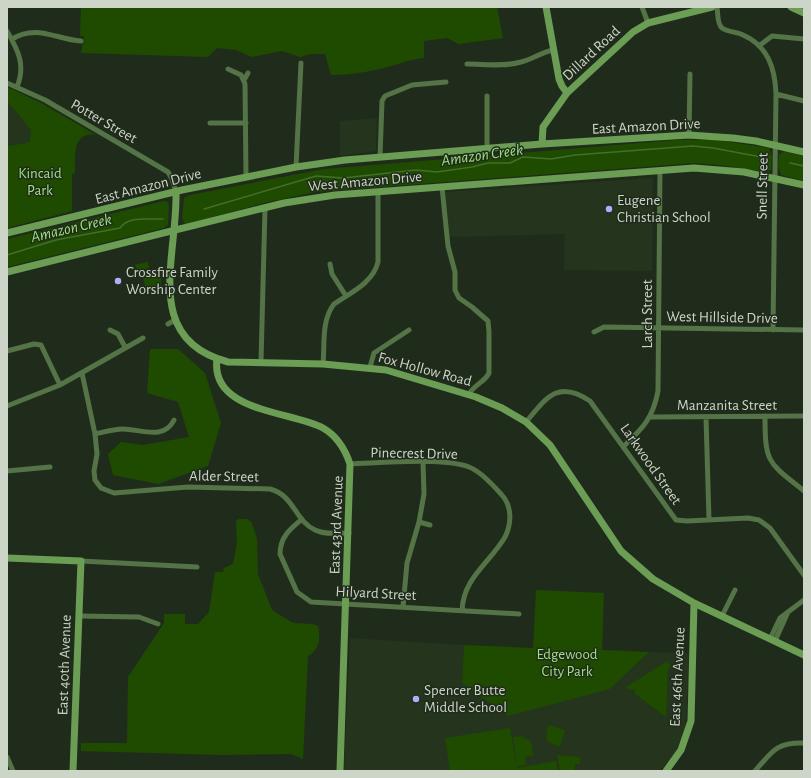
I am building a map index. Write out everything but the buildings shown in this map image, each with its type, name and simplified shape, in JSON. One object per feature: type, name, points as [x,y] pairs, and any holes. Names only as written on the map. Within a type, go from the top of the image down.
[{"type":"street","points":[[546,7],[560,83],[568,92]]},
{"type":"street","points":[[642,7],[648,23]]},
{"type":"street","name":"Dillard Road","points":[[542,144],[543,127],[568,92],[633,32],[648,23],[712,7]]},
{"type":"street","name":"Snell Street","points":[[717,7],[719,23],[722,28],[750,38],[759,46],[773,66],[776,94],[773,330]]},
{"type":"street","points":[[791,7],[804,13]]},
{"type":"street","points":[[7,31],[12,38],[21,62],[21,75],[17,87]]},
{"type":"street","points":[[12,38],[22,33],[34,31],[63,39],[81,41]]},
{"type":"street","points":[[759,46],[774,36],[804,39]]},
{"type":"street","points":[[467,64],[516,63],[528,60],[540,53],[554,50]]},
{"type":"street","points":[[296,167],[301,63]]},
{"type":"street","points":[[228,69],[240,75],[244,80]]},
{"type":"street","points":[[246,177],[244,80],[248,73]]},
{"type":"street","points":[[689,135],[690,74]]},
{"type":"street","points":[[380,157],[382,101],[385,96],[412,85],[446,82]]},
{"type":"street","name":"Potter Street","points":[[7,83],[45,100],[168,172],[171,176],[176,192]]},
{"type":"street","points":[[776,94],[804,100]]},
{"type":"street","points":[[487,96],[487,151]]},
{"type":"street","points":[[210,123],[246,123]]},
{"type":"street","name":"East Amazon Drive","points":[[7,233],[176,192],[246,177],[296,167],[380,157],[487,151],[542,144],[689,135],[733,138],[775,145],[804,152]]},
{"type":"street","name":"West Amazon Drive","points":[[7,272],[299,200],[378,192],[660,170],[710,168],[744,172],[804,185]]},
{"type":"street","name":"Larch Street","points":[[624,446],[639,432],[650,417],[658,391],[660,170]]},
{"type":"street","points":[[442,187],[448,246],[454,268],[456,293],[459,298],[486,318],[489,327],[489,373],[486,378],[475,385],[469,394]]},
{"type":"street","name":"Fox Hollow Road","points":[[176,192],[170,291],[171,322],[197,348],[217,359],[228,362],[323,364],[370,367],[411,376],[469,394],[502,408],[526,422],[557,452],[621,551],[653,579],[694,603],[804,655]]},
{"type":"street","points":[[323,364],[327,317],[334,304],[367,281],[376,270],[378,262],[378,192]]},
{"type":"street","points":[[261,362],[265,208]]},
{"type":"street","points":[[330,264],[332,274],[346,296]]},
{"type":"street","name":"West Hillside Drive","points":[[594,332],[604,327],[804,330]]},
{"type":"street","points":[[110,330],[118,334],[125,347]]},
{"type":"street","points":[[370,367],[374,353],[409,330]]},
{"type":"street","points":[[7,406],[60,385],[143,338]]},
{"type":"street","points":[[7,351],[34,344],[41,346],[60,385]]},
{"type":"street","name":"East 43rd Avenue","points":[[217,359],[217,371],[221,384],[238,400],[323,428],[340,443],[350,464],[349,533],[340,771]]},
{"type":"street","points":[[82,372],[95,434],[124,429],[144,432],[161,432],[170,428],[174,420]]},
{"type":"street","name":"Larkwood Street","points":[[526,422],[551,394],[560,391],[571,391],[580,394],[590,400],[676,520],[686,521],[748,518],[763,522],[770,528],[804,575]]},
{"type":"street","points":[[765,416],[765,444],[768,457],[780,472],[804,491]]},
{"type":"street","name":"Manzanita Street","points":[[650,417],[804,416]]},
{"type":"street","points":[[706,417],[709,520]]},
{"type":"street","name":"Alder Street","points":[[95,434],[97,454],[94,471],[97,485],[110,493],[188,487],[270,489],[278,491],[286,497],[302,519],[309,526],[319,532],[349,533]]},
{"type":"street","points":[[403,607],[407,563],[419,522],[424,494],[423,462]]},
{"type":"street","name":"Pinecrest Drive","points":[[350,464],[423,462],[459,464],[470,467],[499,491],[509,506],[509,524],[506,535],[498,548],[466,588],[462,598],[462,611]]},
{"type":"street","points":[[7,471],[50,467]]},
{"type":"street","name":"Hilyard Street","points":[[302,519],[285,535],[280,548],[282,560],[297,592],[311,602],[519,614]]},
{"type":"street","points":[[419,522],[430,525]]},
{"type":"street","points":[[7,558],[197,567]]},
{"type":"street","name":"East 40th Avenue","points":[[73,771],[81,561]]},
{"type":"street","points":[[722,616],[735,590]]},
{"type":"street","points":[[773,640],[780,618],[804,600]]},
{"type":"street","name":"East 46th Avenue","points":[[666,771],[682,750],[691,721],[694,603]]},
{"type":"street","points":[[80,616],[139,617],[158,624]]},
{"type":"street","points":[[755,771],[780,746],[788,743],[804,743]]},
{"type":"street","points":[[7,756],[13,771]]},
{"type":"shaded area","points":[[7,101],[32,130],[30,141],[27,143],[7,146]]},
{"type":"shaded area","points":[[377,118],[376,151],[340,156],[340,121]]},
{"type":"shaded area","points":[[653,179],[652,271],[564,270],[565,234],[449,237],[445,192]]},
{"type":"shaded area","points":[[350,638],[464,645],[462,683],[610,689],[649,652],[689,653],[686,725],[676,751],[660,771],[344,771]]},
{"type":"green space","points":[[81,7],[497,7],[503,38],[459,44],[447,38],[424,41],[424,58],[366,72],[331,75],[325,54],[310,54],[300,57],[282,51],[252,57],[236,50],[217,48],[208,57],[81,53],[84,36],[80,36]]},
{"type":"green space","name":"Kincaid Park","points":[[7,87],[41,103],[96,135],[88,135],[83,137],[76,146],[75,173],[72,174],[72,211],[7,228],[7,146],[27,143],[30,141],[31,130],[7,101]]},
{"type":"green space","points":[[677,140],[717,140],[769,148],[772,157],[771,170],[767,172],[694,163],[315,192],[268,202],[185,224],[182,218],[184,198],[190,195],[324,169]]},
{"type":"green space","points":[[784,151],[804,156],[804,181],[781,175],[778,165],[779,155]]},
{"type":"green space","points":[[164,201],[168,202],[169,205],[168,225],[164,228],[7,267],[7,239]]},
{"type":"green space","points":[[148,262],[149,268],[137,271],[135,265]]},
{"type":"green space","points":[[161,271],[161,290],[147,291],[142,275]]},
{"type":"green space","points":[[150,349],[178,349],[205,373],[221,423],[208,466],[158,484],[113,475],[108,454],[121,442],[143,445],[189,437],[178,402],[147,393]]},
{"type":"green space","points":[[239,519],[247,519],[253,526],[257,539],[258,574],[272,610],[293,623],[312,624],[318,626],[319,639],[317,647],[308,656],[303,759],[291,754],[222,755],[81,751],[81,743],[127,743],[128,677],[164,623],[164,614],[185,614],[185,624],[198,624],[209,612],[215,572],[223,572],[224,568],[233,564],[237,543],[236,521]]},
{"type":"green space","name":"Edgewood City Park","points":[[536,590],[604,593],[602,650],[649,652],[610,689],[508,716],[462,683],[464,645],[533,648]]},
{"type":"green space","points":[[667,661],[671,666],[668,669],[666,717],[635,694],[635,690],[627,689],[626,687]]},
{"type":"green space","points":[[548,725],[565,730],[560,747],[552,744],[546,739]]},
{"type":"green space","points":[[510,728],[517,768],[556,761],[558,771],[450,771],[445,738]]},
{"type":"green space","points":[[521,736],[531,741],[533,756],[525,757],[526,765],[517,767],[513,737]]},
{"type":"green space","points":[[557,755],[580,757],[580,764],[575,764],[574,771],[560,771]]},
{"type":"waterway","name":"Amazon Creek","points":[[204,209],[316,176],[343,178],[416,170],[437,172],[488,163],[510,163],[523,157],[551,159],[575,155],[693,146],[713,148],[767,158]]},
{"type":"waterway","name":"Amazon Creek","points":[[790,163],[804,166]]},
{"type":"waterway","name":"Amazon Creek","points":[[7,255],[56,240],[120,228],[129,221],[140,219],[163,219]]},
{"type":"place","name":"Eugene Christian School","points":[[609,209]]},
{"type":"place","name":"Crossfire Family Worship Center","points":[[118,281]]},
{"type":"place","name":"Spencer Butte Middle School","points":[[416,699]]}]
